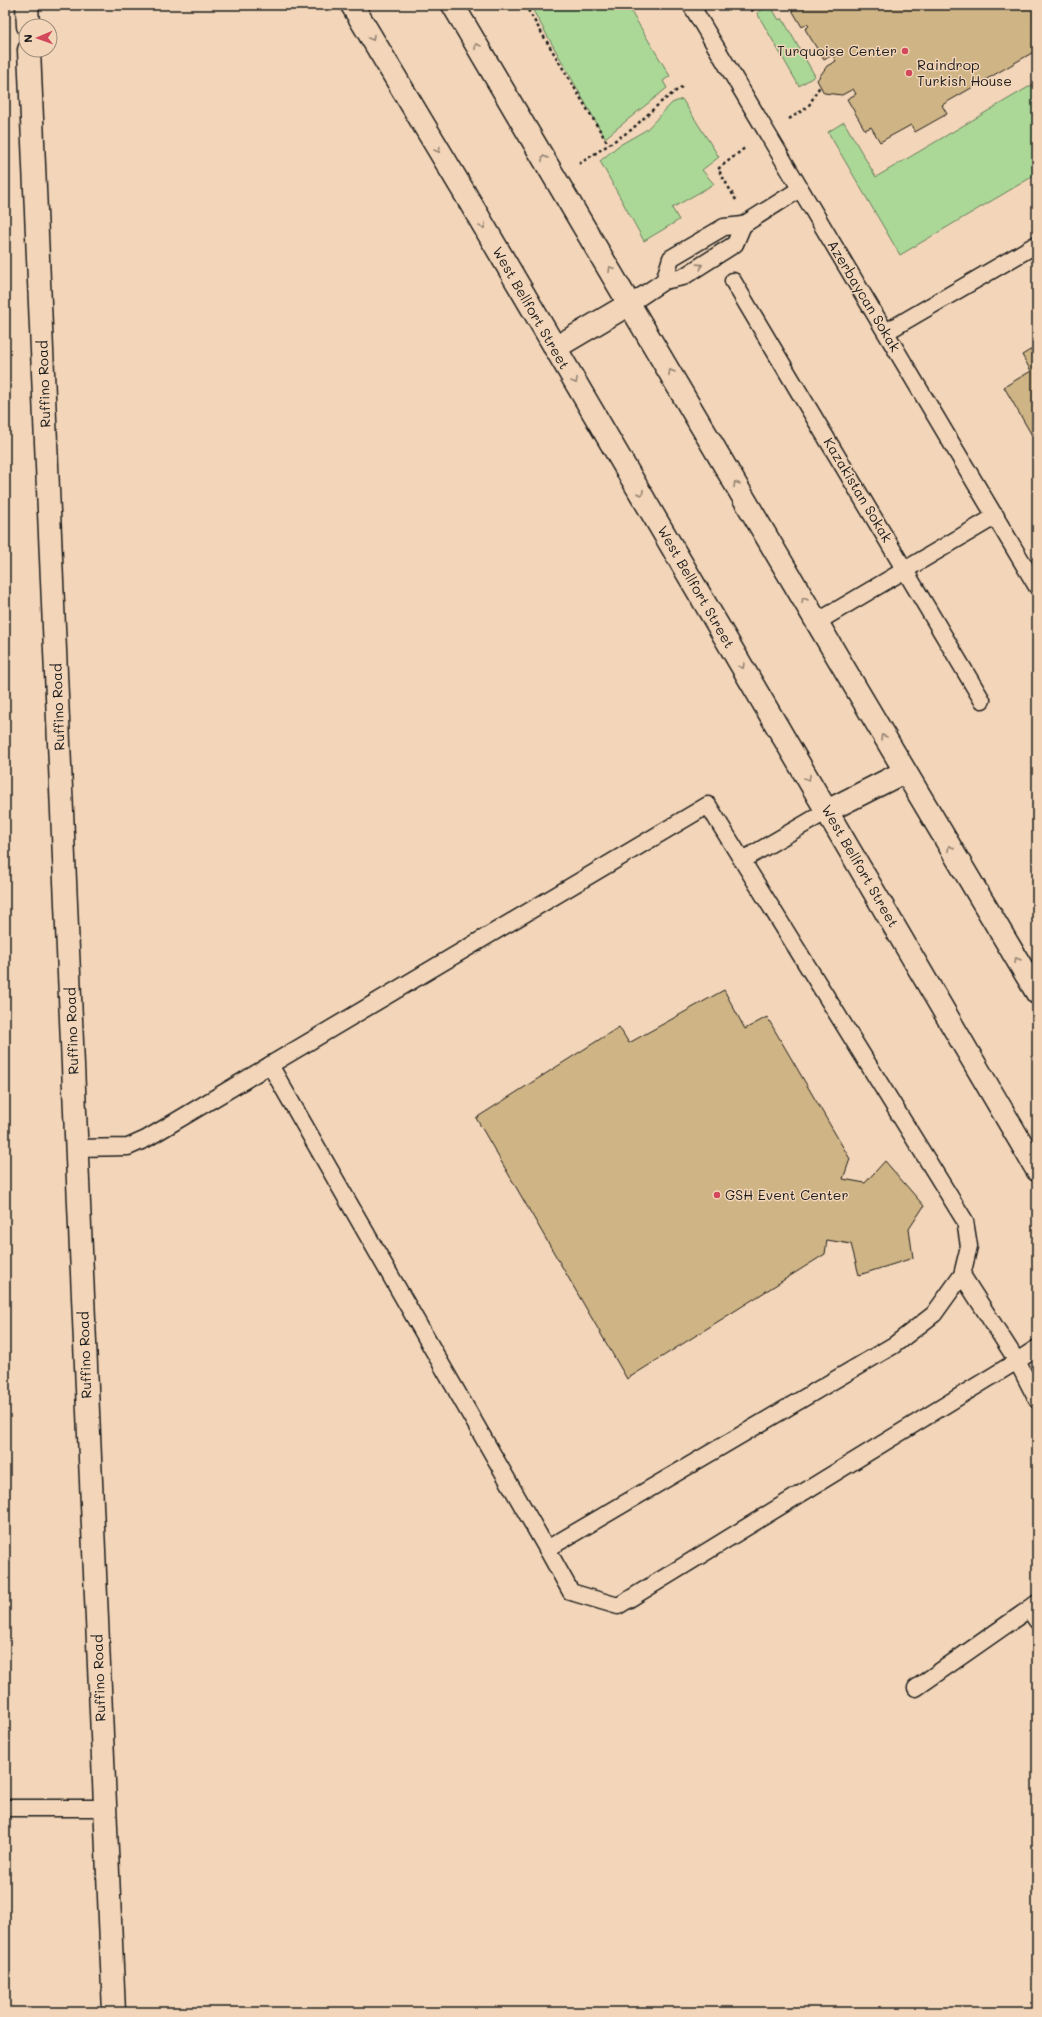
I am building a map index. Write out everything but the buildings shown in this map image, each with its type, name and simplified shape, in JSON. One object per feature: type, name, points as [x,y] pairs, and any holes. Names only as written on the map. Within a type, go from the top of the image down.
[{"type":"main road","points":[[28,5],[28,18]]},
{"type":"main road","name":"West Bellfort Street","points":[[352,5],[1037,1170]]},
{"type":"main road","points":[[453,5],[631,303],[904,772],[1037,993]]},
{"type":"main road","name":"Ruffino Road","points":[[29,58],[114,2012]]},
{"type":"main road","points":[[555,348],[631,303]]},
{"type":"main road","points":[[827,811],[904,772]]},
{"type":"lane","name":"Azerbaycan Sokak","points":[[691,5],[1037,587]]},
{"type":"lane","points":[[664,280],[671,258],[724,227],[746,223],[800,189]]},
{"type":"lane","points":[[631,303],[664,280],[683,277],[735,244],[746,223]]},
{"type":"lane","points":[[886,332],[1037,244]]},
{"type":"lane","name":"Kazakistan Sokak","points":[[733,281],[982,700]]},
{"type":"lane","points":[[817,622],[996,516]]},
{"type":"lane","points":[[76,1148],[128,1147],[146,1139],[708,805],[965,1221],[969,1246],[962,1275],[934,1314],[894,1345],[547,1549]]},
{"type":"lane","points":[[743,860],[827,811]]},
{"type":"lane","points":[[270,1065],[571,1592],[618,1606],[1037,1348]]},
{"type":"lane","points":[[962,1275],[1017,1361],[1037,1400]]},
{"type":"lane","points":[[916,1688],[1034,1611]]},
{"type":"lane","points":[[5,1808],[105,1808]]},
{"type":"path","points":[[525,5],[608,144]]},
{"type":"path","points":[[752,11],[761,5]]},
{"type":"path","points":[[557,180],[608,144],[631,130],[661,102],[683,86]]},
{"type":"path","points":[[766,132],[808,108],[820,86]]},
{"type":"path","points":[[727,161],[718,169],[746,223]]},
{"type":"green space","points":[[530,5],[627,5],[670,76],[663,81],[667,88],[605,138]]},
{"type":"green space","points":[[770,5],[779,20],[782,18],[815,76],[799,86],[757,13]]},
{"type":"green space","points":[[1037,82],[1037,174],[900,255],[828,132],[844,122],[876,177]]},
{"type":"green space","points":[[682,99],[719,157],[702,170],[714,184],[672,208],[679,220],[644,241],[600,161],[618,146],[646,130],[672,103]]},
{"type":"place","name":"Turquoise Center","points":[[905,51]]},
{"type":"place","name":"Raindrop Turkish House","points":[[909,73]]},
{"type":"place","name":"GSH Event Center","points":[[717,1195]]}]
